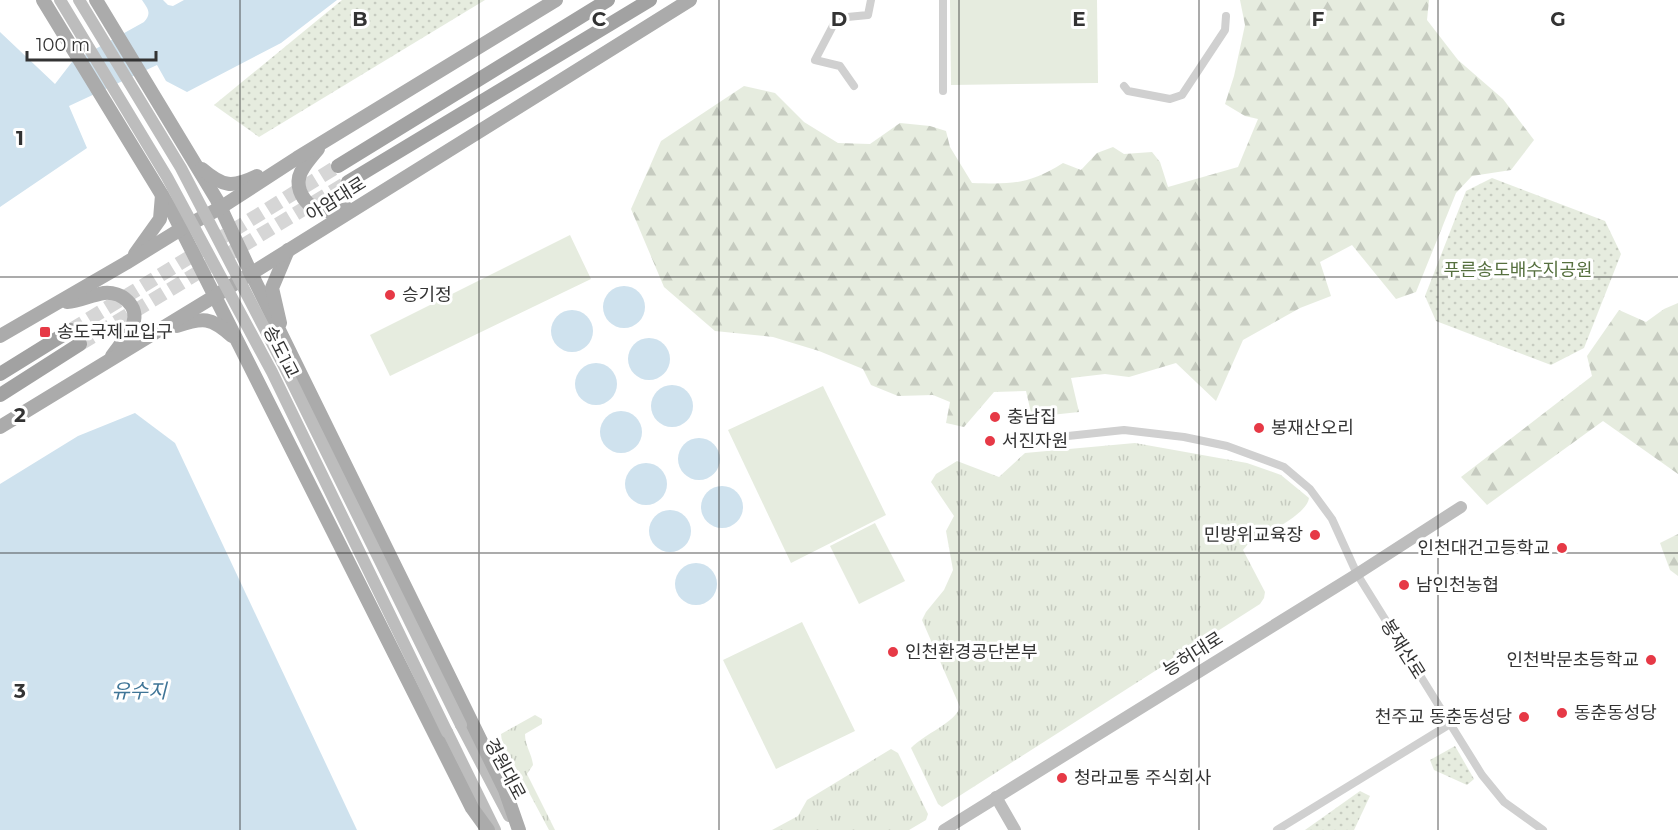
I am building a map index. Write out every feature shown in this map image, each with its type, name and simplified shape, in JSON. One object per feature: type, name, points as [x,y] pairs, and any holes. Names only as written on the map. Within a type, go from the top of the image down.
[{"type":"highway","name":"아암대로","points":[[338,166],[608,0]]},
{"type":"highway","name":"아암대로","points":[[348,182],[650,0]]},
{"type":"highway","points":[[0,374],[71,330]]},
{"type":"highway","points":[[0,395],[80,344]]},
{"type":"main road","points":[[43,0],[181,229],[472,808],[488,830]]},
{"type":"main road","name":"송도1교","points":[[60,0],[167,177],[266,362],[447,732]]},
{"type":"main road","name":"송도1교","points":[[79,0],[181,168],[284,364],[461,725]]},
{"type":"main road","points":[[96,0],[220,208],[505,790],[518,830]]},
{"type":"main road","points":[[0,336],[220,208],[297,158],[556,0]]},
{"type":"main road","name":"아암대로","points":[[0,427],[690,0]]},
{"type":"main road","points":[[323,142],[300,173],[298,186],[303,199],[313,208],[332,213],[361,205]]},
{"type":"main road","points":[[187,151],[202,169],[221,183],[228,184],[240,184],[297,158]]},
{"type":"main road","points":[[126,263],[160,219],[162,195]]},
{"type":"main road","points":[[281,334],[279,311],[273,288],[288,250]]},
{"type":"main road","points":[[56,304],[105,293],[117,294],[127,299],[135,315],[133,325],[110,360]]},
{"type":"main road","points":[[152,334],[198,319],[207,319],[222,327],[238,342]]},
{"type":"main road","name":"능허대로","points":[[944,830],[1461,507]]},
{"type":"main road","name":"경원대로","points":[[461,725],[518,830]]},
{"type":"main road","name":"경원대로","points":[[447,732],[495,830]]},
{"type":"main road","points":[[996,797],[1015,830]]},
{"type":"street","points":[[854,86],[840,66],[815,60],[837,18],[868,15],[871,0]]},
{"type":"street","points":[[943,0],[943,91]]},
{"type":"street","points":[[1124,86],[1128,91],[1170,99],[1182,95],[1225,30],[1226,16]]},
{"type":"street","name":"봉재산로","points":[[1021,441],[1124,430],[1184,437],[1227,446],[1284,467],[1310,489],[1332,519],[1357,574],[1482,775],[1504,802],[1543,830]]},
{"type":"street","points":[[1277,830],[1450,724]]},
{"type":"green space","points":[[342,0],[485,0],[259,137],[214,105]]},
{"type":"green space","points":[[950,0],[1097,0],[1098,83],[951,85]]},
{"type":"green space","points":[[1240,0],[1429,0],[1427,20],[1458,60],[1503,99],[1534,140],[1511,170],[1472,176],[1456,193],[1416,292],[1396,299],[1352,245],[1320,262],[1331,296],[1300,308],[1243,340],[1216,401],[1176,363],[1129,377],[1105,374],[1071,378],[1079,412],[1032,417],[1026,391],[994,392],[964,427],[946,423],[950,402],[933,395],[898,396],[871,385],[863,369],[819,351],[773,337],[715,331],[664,287],[631,209],[661,141],[744,86],[775,93],[804,122],[838,143],[870,144],[900,123],[930,126],[946,131],[950,147],[972,183],[1019,182],[1040,176],[1063,163],[1081,170],[1097,153],[1113,147],[1124,154],[1152,152],[1160,162],[1168,187],[1238,167],[1258,119],[1245,116],[1225,104],[1234,76],[1245,25]]},
{"type":"green space","name":"푸른송도배수지공원","points":[[1492,178],[1605,221],[1621,254],[1584,348],[1551,365],[1436,321],[1425,296],[1466,191]]},
{"type":"green space","points":[[570,235],[591,279],[390,376],[370,335]]},
{"type":"green space","points":[[1678,303],[1678,474],[1603,421],[1487,505],[1461,477],[1592,376],[1587,356],[1619,310],[1646,322],[1664,309]]},
{"type":"green space","points":[[823,386],[886,515],[791,563],[728,430]]},
{"type":"green space","points":[[1135,443],[1247,463],[1281,475],[1309,498],[1301,511],[1293,518],[1248,544],[1243,550],[1265,592],[1264,598],[1260,604],[942,807],[938,804],[911,748],[952,718],[960,707],[922,620],[944,590],[953,570],[946,531],[954,516],[931,482],[936,474],[957,461],[999,477],[1025,453]]},
{"type":"green space","points":[[875,523],[905,581],[859,604],[830,546]]},
{"type":"green space","points":[[1678,534],[1678,576],[1670,570],[1660,543]]},
{"type":"green space","points":[[802,622],[855,731],[776,769],[723,660]]},
{"type":"green space","points":[[535,715],[542,719],[542,724],[525,734],[533,765],[527,774],[555,830],[549,830],[502,742],[501,734]]},
{"type":"green space","points":[[1455,746],[1474,779],[1467,785],[1434,770],[1430,760]]},
{"type":"green space","points":[[891,749],[898,753],[928,814],[926,820],[909,830],[772,830],[798,816],[807,800]]},
{"type":"green space","points":[[1360,791],[1370,796],[1354,830],[1305,830]]},
{"type":"water","points":[[142,0],[163,0],[173,6],[184,0],[337,0],[281,43],[187,92],[166,81],[157,65],[69,106],[87,148],[0,207],[0,32],[55,84],[72,62],[144,22],[148,11]]},
{"type":"water","points":[[624,286],[639,292],[645,307],[639,322],[624,328],[609,322],[603,307],[609,292]]},
{"type":"water","points":[[572,310],[587,316],[593,331],[587,346],[572,352],[557,346],[551,331],[557,316]]},
{"type":"water","points":[[649,338],[664,344],[670,359],[664,374],[649,380],[634,374],[628,359],[634,344]]},
{"type":"water","points":[[596,363],[611,369],[617,384],[611,399],[596,405],[581,399],[575,384],[581,369]]},
{"type":"water","points":[[672,385],[687,391],[693,406],[687,421],[672,427],[657,421],[651,406],[657,391]]},
{"type":"water","points":[[621,411],[636,417],[642,432],[636,447],[621,453],[606,447],[600,432],[606,417]]},
{"type":"water","name":"유수지","points":[[135,413],[175,443],[357,830],[0,830],[0,484],[78,436]]},
{"type":"water","points":[[699,438],[714,444],[720,459],[714,474],[699,480],[684,474],[678,459],[684,444]]},
{"type":"water","points":[[646,463],[661,469],[667,484],[661,499],[646,505],[631,499],[625,484],[631,469]]},
{"type":"water","points":[[722,486],[737,492],[743,507],[737,522],[722,528],[707,522],[701,507],[707,492]]},
{"type":"water","points":[[670,510],[685,516],[691,531],[685,546],[670,552],[655,546],[649,531],[655,516]]},
{"type":"water","points":[[696,563],[711,569],[717,584],[711,599],[696,605],[681,599],[675,584],[681,569]]},
{"type":"tunnel","points":[[71,330],[338,166]]},
{"type":"tunnel","points":[[80,344],[348,182]]},
{"type":"place","name":"승기정","points":[[390,295]]},
{"type":"place","name":"송도국제교입구","points":[[45,332]]},
{"type":"place","name":"충남집","points":[[995,417]]},
{"type":"place","name":"봉재산오리","points":[[1259,428]]},
{"type":"place","name":"서진자원","points":[[990,441]]},
{"type":"place","name":"민방위교육장","points":[[1315,535]]},
{"type":"place","name":"인천대건고등학교","points":[[1562,548]]},
{"type":"place","name":"남인천농협","points":[[1404,585]]},
{"type":"place","name":"인천환경공단본부","points":[[893,652]]},
{"type":"place","name":"인천박문초등학교","points":[[1651,660]]},
{"type":"place","name":"동춘동성당","points":[[1562,713]]},
{"type":"place","name":"천주교 동춘동성당","points":[[1524,717]]},
{"type":"place","name":"청라교통 주식회사","points":[[1062,778]]}]
